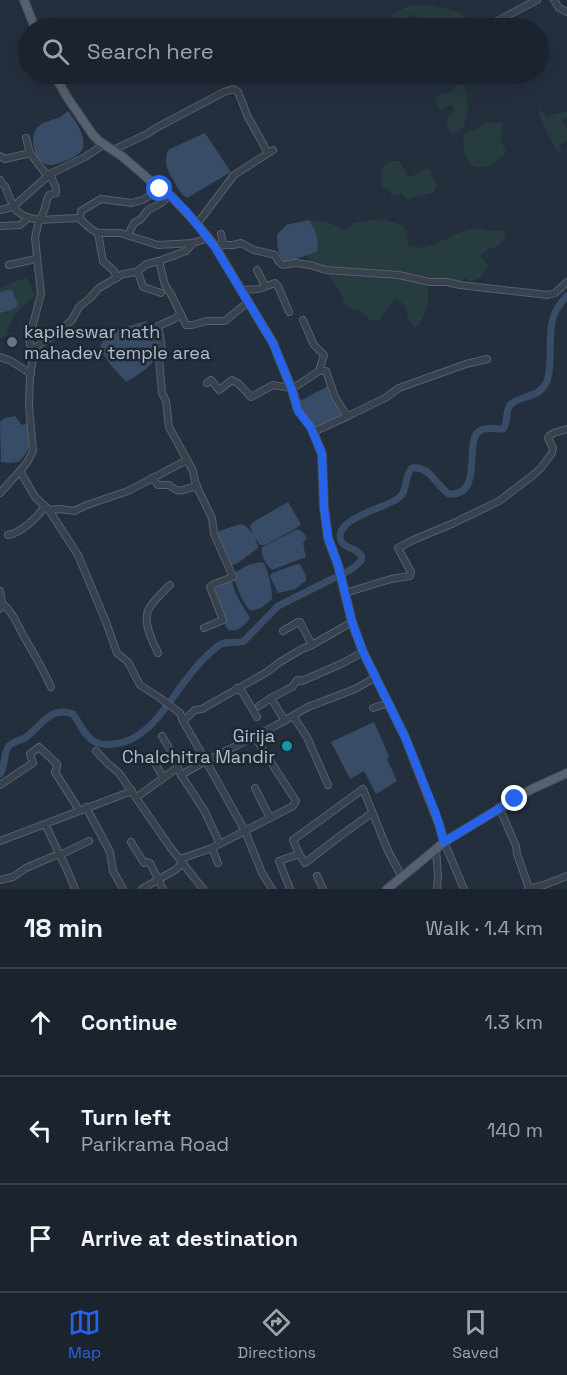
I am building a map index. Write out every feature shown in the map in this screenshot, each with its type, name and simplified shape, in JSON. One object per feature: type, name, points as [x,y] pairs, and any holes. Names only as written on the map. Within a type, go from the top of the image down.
[{"type":"main road","points":[[24,0],[31,18]]},
{"type":"main road","points":[[60,84],[93,135],[170,195],[217,246],[240,290],[273,343],[298,411],[311,428],[322,454],[328,538],[338,565],[352,622],[363,652],[405,737],[436,814],[444,842]]},
{"type":"main road","points":[[387,889],[444,842],[499,807],[567,773]]},
{"type":"street","points":[[503,18],[537,0]]},
{"type":"street","points":[[554,0],[559,8],[567,12]]},
{"type":"street","points":[[113,150],[224,92],[233,89],[238,92],[248,117],[270,151],[234,175],[197,224]]},
{"type":"street","points":[[0,493],[20,471],[33,451],[29,406],[33,358],[29,339],[41,294],[35,238],[39,220],[45,213],[46,200],[49,195],[56,193],[50,174],[46,174],[30,153],[26,138]]},
{"type":"street","points":[[0,210],[13,207],[50,174],[85,157],[104,144]]},
{"type":"street","points":[[0,156],[5,159],[30,153]]},
{"type":"street","points":[[0,180],[5,186],[13,209],[28,218],[39,220],[77,218],[98,234],[103,261],[117,278]]},
{"type":"street","points":[[80,219],[81,211],[101,199],[132,203],[143,200],[160,189]]},
{"type":"street","points":[[128,235],[134,223],[170,195]]},
{"type":"street","points":[[0,226],[20,225],[28,218]]},
{"type":"street","points":[[98,234],[110,232],[128,235],[158,245],[193,243],[208,238]]},
{"type":"street","points":[[217,246],[223,243],[221,234]]},
{"type":"street","points":[[31,350],[56,334],[72,320],[79,307],[99,288],[123,274],[136,272],[147,264],[186,250],[193,243]]},
{"type":"street","points":[[217,246],[241,243],[275,255],[283,265],[296,263],[326,270],[399,275],[430,282],[447,282],[548,295],[555,293],[567,282]]},
{"type":"street","points":[[9,265],[36,259]]},
{"type":"street","points":[[159,261],[165,285],[186,325],[207,321],[225,321],[248,302]]},
{"type":"street","points":[[256,270],[265,286]]},
{"type":"street","points":[[136,272],[143,287],[161,293]]},
{"type":"street","points":[[240,290],[259,289],[275,283],[289,312]]},
{"type":"street","points":[[181,314],[158,326],[162,356],[159,358],[162,393],[166,401],[169,427],[193,471],[197,486],[212,518],[214,534],[233,576],[210,587],[223,620],[204,628]]},
{"type":"street","points":[[303,320],[314,345],[324,355],[320,371]]},
{"type":"street","points":[[0,357],[11,360],[31,374]]},
{"type":"street","points":[[313,432],[373,404],[404,386],[487,359]]},
{"type":"street","points":[[207,383],[211,381],[219,390],[232,380],[239,384],[250,397],[273,385],[291,388],[320,371],[326,371],[336,397],[348,416]]},
{"type":"street","points":[[345,593],[391,579],[410,576],[411,572],[398,548],[499,501],[545,463],[553,448],[549,436],[567,429]]},
{"type":"street","points":[[8,535],[19,532],[47,508],[75,511],[128,491],[187,460]]},
{"type":"street","points":[[20,471],[35,497],[47,508],[78,555],[117,653],[128,662],[140,685],[180,713],[245,831],[262,873],[272,889]]},
{"type":"street","points":[[152,478],[158,485],[169,485],[178,491],[197,486]]},
{"type":"street","points":[[158,653],[148,627],[147,614],[150,606],[170,585]]},
{"type":"street","points":[[0,591],[1,606],[9,609],[16,619],[51,687]]},
{"type":"street","points":[[283,631],[300,622],[312,645]]},
{"type":"street","points":[[183,721],[195,710],[202,710],[295,653],[352,622]]},
{"type":"street","points":[[259,706],[292,687],[297,680],[302,681],[363,652]]},
{"type":"street","points":[[181,775],[308,707],[355,689],[376,676]]},
{"type":"street","points":[[237,688],[243,693],[257,717]]},
{"type":"street","points":[[271,698],[285,721]]},
{"type":"street","points":[[373,708],[389,703]]},
{"type":"street","points":[[293,716],[307,737],[328,785]]},
{"type":"street","points":[[162,736],[172,753],[177,768],[204,810],[220,844]]},
{"type":"street","points":[[142,889],[175,870],[181,861],[212,848],[293,806],[296,801],[254,736]]},
{"type":"street","points":[[0,785],[33,763],[30,754],[37,748],[41,748],[57,764],[55,772],[79,810]]},
{"type":"street","points":[[96,751],[119,773],[170,847],[203,889]]},
{"type":"street","points":[[153,759],[163,777]]},
{"type":"street","points":[[137,797],[177,768]]},
{"type":"street","points":[[255,788],[270,818]]},
{"type":"street","points":[[372,813],[305,863],[299,854],[293,840],[363,789],[388,851],[402,877]]},
{"type":"street","points":[[0,842],[132,791]]},
{"type":"street","points":[[86,807],[110,852],[113,871],[123,889]]},
{"type":"street","points":[[499,807],[516,846],[528,889],[544,887],[567,876]]},
{"type":"street","points":[[45,824],[75,889]]},
{"type":"street","points":[[0,880],[13,877],[26,868],[89,841]]},
{"type":"street","points":[[131,842],[144,863],[150,863],[163,889]]},
{"type":"street","points":[[444,842],[464,889]]},
{"type":"street","points":[[212,848],[218,863]]},
{"type":"street","points":[[436,849],[437,889]]},
{"type":"street","points":[[290,889],[279,861],[299,854]]},
{"type":"street","points":[[317,876],[323,889]]},
{"type":"green space","points":[[429,4],[455,11],[467,18],[418,18],[414,14],[408,18],[391,17],[411,5]]},
{"type":"green space","points":[[457,85],[463,85],[467,95],[468,111],[464,126],[452,133],[447,127],[448,118],[455,111],[451,105],[440,110],[435,96],[452,92]]},
{"type":"green space","points":[[539,109],[547,116],[567,111],[567,120],[565,118],[561,120],[567,130],[567,141],[559,145],[562,152],[557,152],[540,117]]},
{"type":"green space","points":[[488,123],[501,123],[500,138],[506,150],[505,154],[487,166],[473,166],[463,146],[464,135]]},
{"type":"green space","points":[[390,161],[399,161],[408,177],[424,169],[431,170],[432,177],[437,184],[434,192],[408,200],[401,194],[392,196],[389,190],[381,186],[382,167]]},
{"type":"green space","points":[[383,219],[404,226],[409,246],[417,247],[433,245],[474,228],[504,230],[506,234],[499,244],[481,255],[480,257],[488,266],[479,278],[471,281],[466,278],[459,282],[436,280],[428,288],[428,305],[420,324],[414,327],[404,305],[396,299],[379,320],[371,320],[358,310],[347,307],[339,290],[322,266],[315,264],[304,255],[310,254],[314,229],[309,220],[326,222],[344,230],[355,222]]},
{"type":"green space","points":[[27,277],[35,296],[16,313],[7,335],[0,339],[0,288]]},
{"type":"water","points":[[68,111],[82,135],[82,150],[58,164],[44,163],[39,159],[34,148],[36,130],[41,124],[60,117]]},
{"type":"water","points":[[205,133],[231,172],[187,198],[179,191],[168,171],[166,161],[168,150]]},
{"type":"water","points":[[309,220],[318,240],[316,252],[285,263],[278,250],[277,235],[286,225]]},
{"type":"water","points":[[12,290],[18,305],[14,309],[0,313],[0,292]]},
{"type":"water","points":[[146,321],[149,333],[155,338],[159,351],[150,365],[126,382],[109,363],[100,348],[112,333]]},
{"type":"water","points":[[330,385],[345,416],[315,429],[300,412],[299,398],[302,400]]},
{"type":"water","points":[[15,416],[22,425],[27,424],[30,435],[28,449],[19,462],[1,462],[0,422],[5,418]]},
{"type":"water","points":[[288,502],[301,524],[265,545],[260,545],[250,526]]},
{"type":"water","points":[[241,524],[252,534],[258,548],[232,565],[228,562],[216,532]]},
{"type":"water","points":[[298,529],[305,534],[306,539],[303,543],[306,557],[272,570],[264,560],[262,547]]},
{"type":"water","points":[[264,563],[267,572],[272,599],[261,608],[251,611],[240,594],[234,573],[248,565]]},
{"type":"water","points":[[300,564],[306,581],[295,589],[278,593],[270,576],[272,573]]},
{"type":"water","points":[[231,580],[250,618],[242,627],[232,631],[226,627],[212,587]]},
{"type":"water","points":[[374,722],[397,781],[376,794],[364,771],[350,779],[331,742]]},
{"type":"waterway","points":[[0,774],[8,747],[25,738],[46,718],[58,712],[73,714],[88,736],[100,744],[108,745],[126,741],[148,728],[195,668],[218,646],[224,643],[244,641],[278,606],[352,569],[361,561],[360,554],[341,541],[340,533],[353,520],[400,497],[412,468],[424,470],[449,494],[460,492],[466,487],[472,468],[475,437],[479,431],[503,429],[511,404],[539,392],[546,383],[549,372],[551,326],[556,310],[567,296]]},
{"type":"place","name":"kapileswar nath mahadev temple area","points":[[12,342]]},
{"type":"place","name":"Girija Chalchitra Mandir","points":[[287,746]]},
{"type":"route","points":[[160,189],[170,195],[186,211],[231,272],[273,343],[298,411],[311,428],[322,454],[322,480],[328,538],[338,565],[352,622],[363,652],[405,737],[436,814],[444,842],[515,799]]}]
